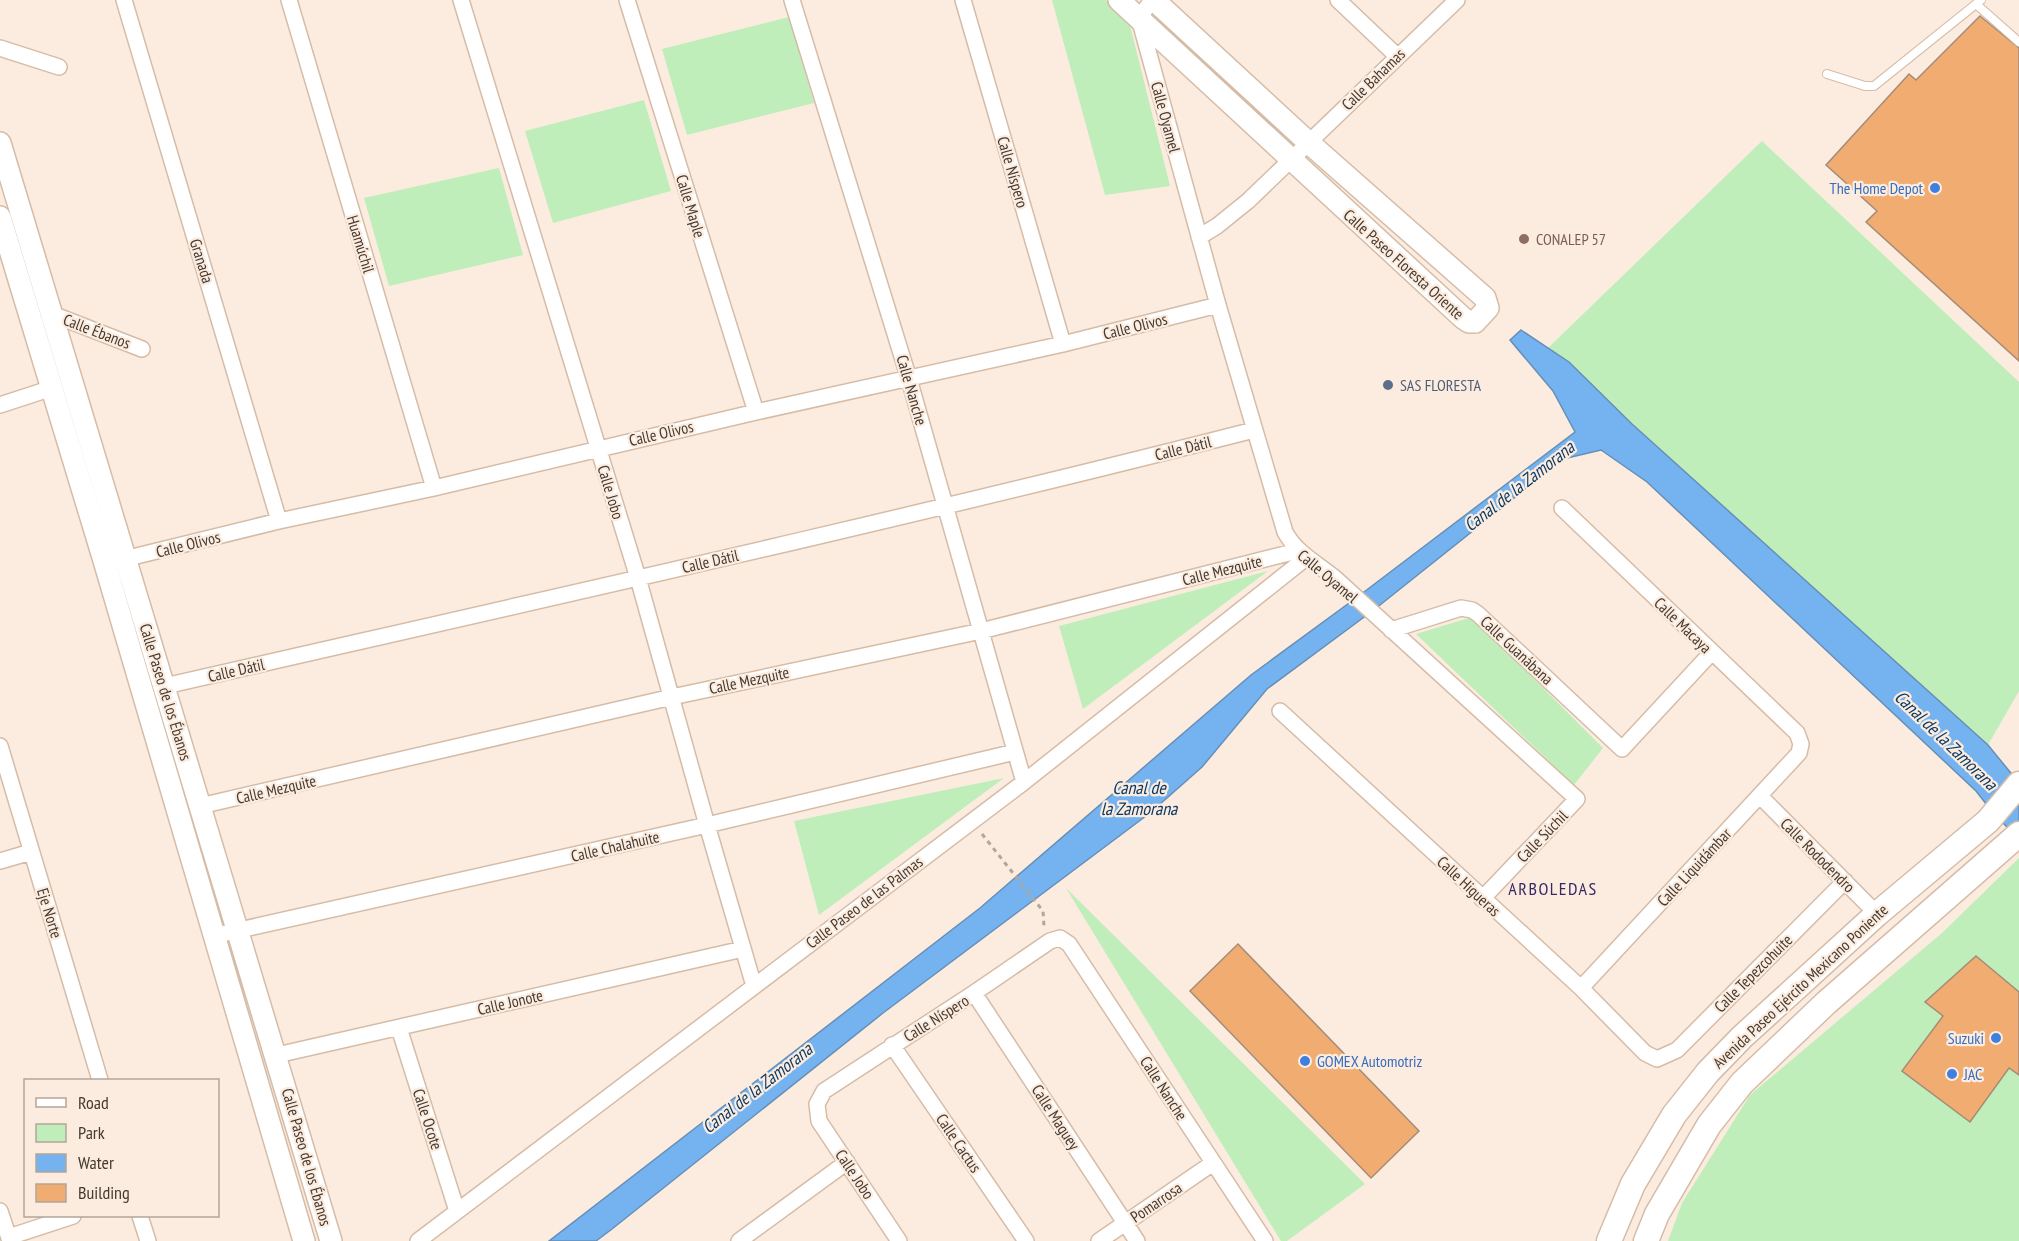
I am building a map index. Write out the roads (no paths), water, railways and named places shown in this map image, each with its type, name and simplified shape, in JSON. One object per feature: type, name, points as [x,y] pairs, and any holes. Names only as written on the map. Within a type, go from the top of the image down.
[{"type":"main road","name":"Calle Paseo Floresta Oriente","points":[[1119,0],[1463,318],[1468,322],[1475,322],[1488,308],[1485,298],[1308,142],[1153,0]]},
{"type":"main road","name":"Calle Paseo de los Ébanos","points":[[0,142],[332,1241]]},
{"type":"main road","name":"Calle Paseo de los Ébanos","points":[[0,217],[105,564],[304,1241]]},
{"type":"main road","points":[[21,285],[42,280]]},
{"type":"main road","name":"Avenida Paseo Ejército Mexicano Poniente","points":[[1609,1241],[1633,1184],[1648,1158],[1674,1115],[1708,1072],[1742,1037],[1877,914],[1988,821],[2019,784]]},
{"type":"main road","name":"Avenida Paseo Ejército Mexicano Poniente","points":[[1646,1241],[1657,1214],[1703,1135],[1742,1083],[1826,1003],[2016,836]]},
{"type":"street","name":"Granada","points":[[124,0],[279,521]]},
{"type":"street","name":"Huamúchil","points":[[289,0],[434,488]]},
{"type":"street","name":"Calle Jobo","points":[[461,0],[638,578],[706,825],[754,986]]},
{"type":"street","name":"Calle Maple","points":[[627,0],[756,412]]},
{"type":"street","name":"Calle Nanche","points":[[792,0],[909,379],[1024,782]]},
{"type":"street","name":"Calle Níspero","points":[[963,0],[1063,344]]},
{"type":"street","points":[[1138,18],[1153,0]]},
{"type":"street","points":[[1338,0],[1397,56]]},
{"type":"street","name":"Calle Bahamas","points":[[1290,159],[1456,0]]},
{"type":"street","name":"Calle Oyamel","points":[[1138,18],[1218,305],[1285,532],[1302,554],[1327,572],[1577,799]]},
{"type":"street","points":[[0,48],[59,67]]},
{"type":"street","points":[[1199,237],[1248,201],[1290,159]]},
{"type":"street","name":"Calle Olivos","points":[[105,564],[279,521],[434,488],[598,448],[1063,344],[1218,305]]},
{"type":"street","name":"Calle Ébanos","points":[[52,314],[142,349]]},
{"type":"street","points":[[0,405],[52,388]]},
{"type":"street","name":"Calle Dátil","points":[[165,686],[638,578],[1254,430]]},
{"type":"street","name":"Calle Macaya","points":[[1562,508],[1797,733],[1801,744]]},
{"type":"street","name":"Calle Mezquite","points":[[200,806],[672,697],[981,631],[1302,554]]},
{"type":"street","name":"Calle Paseo de las Palmas","points":[[418,1241],[1024,782],[1302,554]]},
{"type":"street","name":"Calle Guanábana","points":[[1391,630],[1461,609],[1472,610],[1622,749],[1712,652]]},
{"type":"street","name":"Calle Higueras","points":[[1280,711],[1581,988],[1645,1053],[1657,1059]]},
{"type":"street","name":"Calle Liquidámbar","points":[[1581,988],[1799,753],[1801,744]]},
{"type":"street","name":"Eje Norte","points":[[0,746],[100,1079]]},
{"type":"street","name":"Calle Chalahuite","points":[[213,936],[706,825],[1015,752]]},
{"type":"street","name":"Calle Rododendro","points":[[1760,796],[1877,914]]},
{"type":"street","name":"Calle Súchil","points":[[1482,898],[1577,799]]},
{"type":"street","points":[[0,861],[31,852]]},
{"type":"street","name":"Calle Tepezcohuite","points":[[1657,1059],[1677,1050],[1845,881]]},
{"type":"street","name":"Calle Nanche","points":[[1055,940],[1069,944],[1265,1241]]},
{"type":"street","name":"Calle Níspero","points":[[817,1104],[824,1091],[1055,940]]},
{"type":"street","name":"Calle Jonote","points":[[277,1055],[743,949]]},
{"type":"street","name":"Calle Maguey","points":[[974,993],[1137,1241]]},
{"type":"street","name":"Calle Ocote","points":[[399,1028],[457,1211]]},
{"type":"street","name":"Calle Cactus","points":[[892,1045],[1026,1241]]},
{"type":"street","name":"Calle Jobo","points":[[817,1104],[819,1121],[899,1241]]},
{"type":"street","points":[[739,1241],[755,1236],[847,1162]]},
{"type":"street","name":"Pomarrosa","points":[[1099,1241],[1213,1163]]},
{"type":"street","points":[[0,1211],[9,1239],[68,1217]]},
{"type":"street","points":[[141,1217],[148,1241]]},
{"type":"lane","points":[[1827,74],[1865,86],[1874,86],[1978,2],[2019,42]]},
{"type":"water","name":"Canal de la Zamorana","points":[[1521,330],[1569,362],[1632,424],[1988,745],[2019,783],[2019,839],[1994,814],[1976,791],[1647,482],[1601,450],[1563,459],[1375,609],[1267,689],[1202,767],[1150,813],[883,1013],[612,1229],[596,1241],[549,1241],[980,908],[1251,675],[1575,432],[1553,391],[1510,340]]},
{"type":"place","name":"The Home Depot","points":[[1935,188]]},
{"type":"place","name":"CONALEP 57","points":[[1524,239]]},
{"type":"place","name":"SAS FLORESTA","points":[[1388,385]]},
{"type":"place","name":"Suzuki","points":[[1996,1038]]},
{"type":"place","name":"GOMEX Automotriz","points":[[1305,1061]]},
{"type":"place","name":"JAC","points":[[1952,1074]]},
{"type":"district","name":"ARBOLEDAS","points":[[1553,888]]}]
